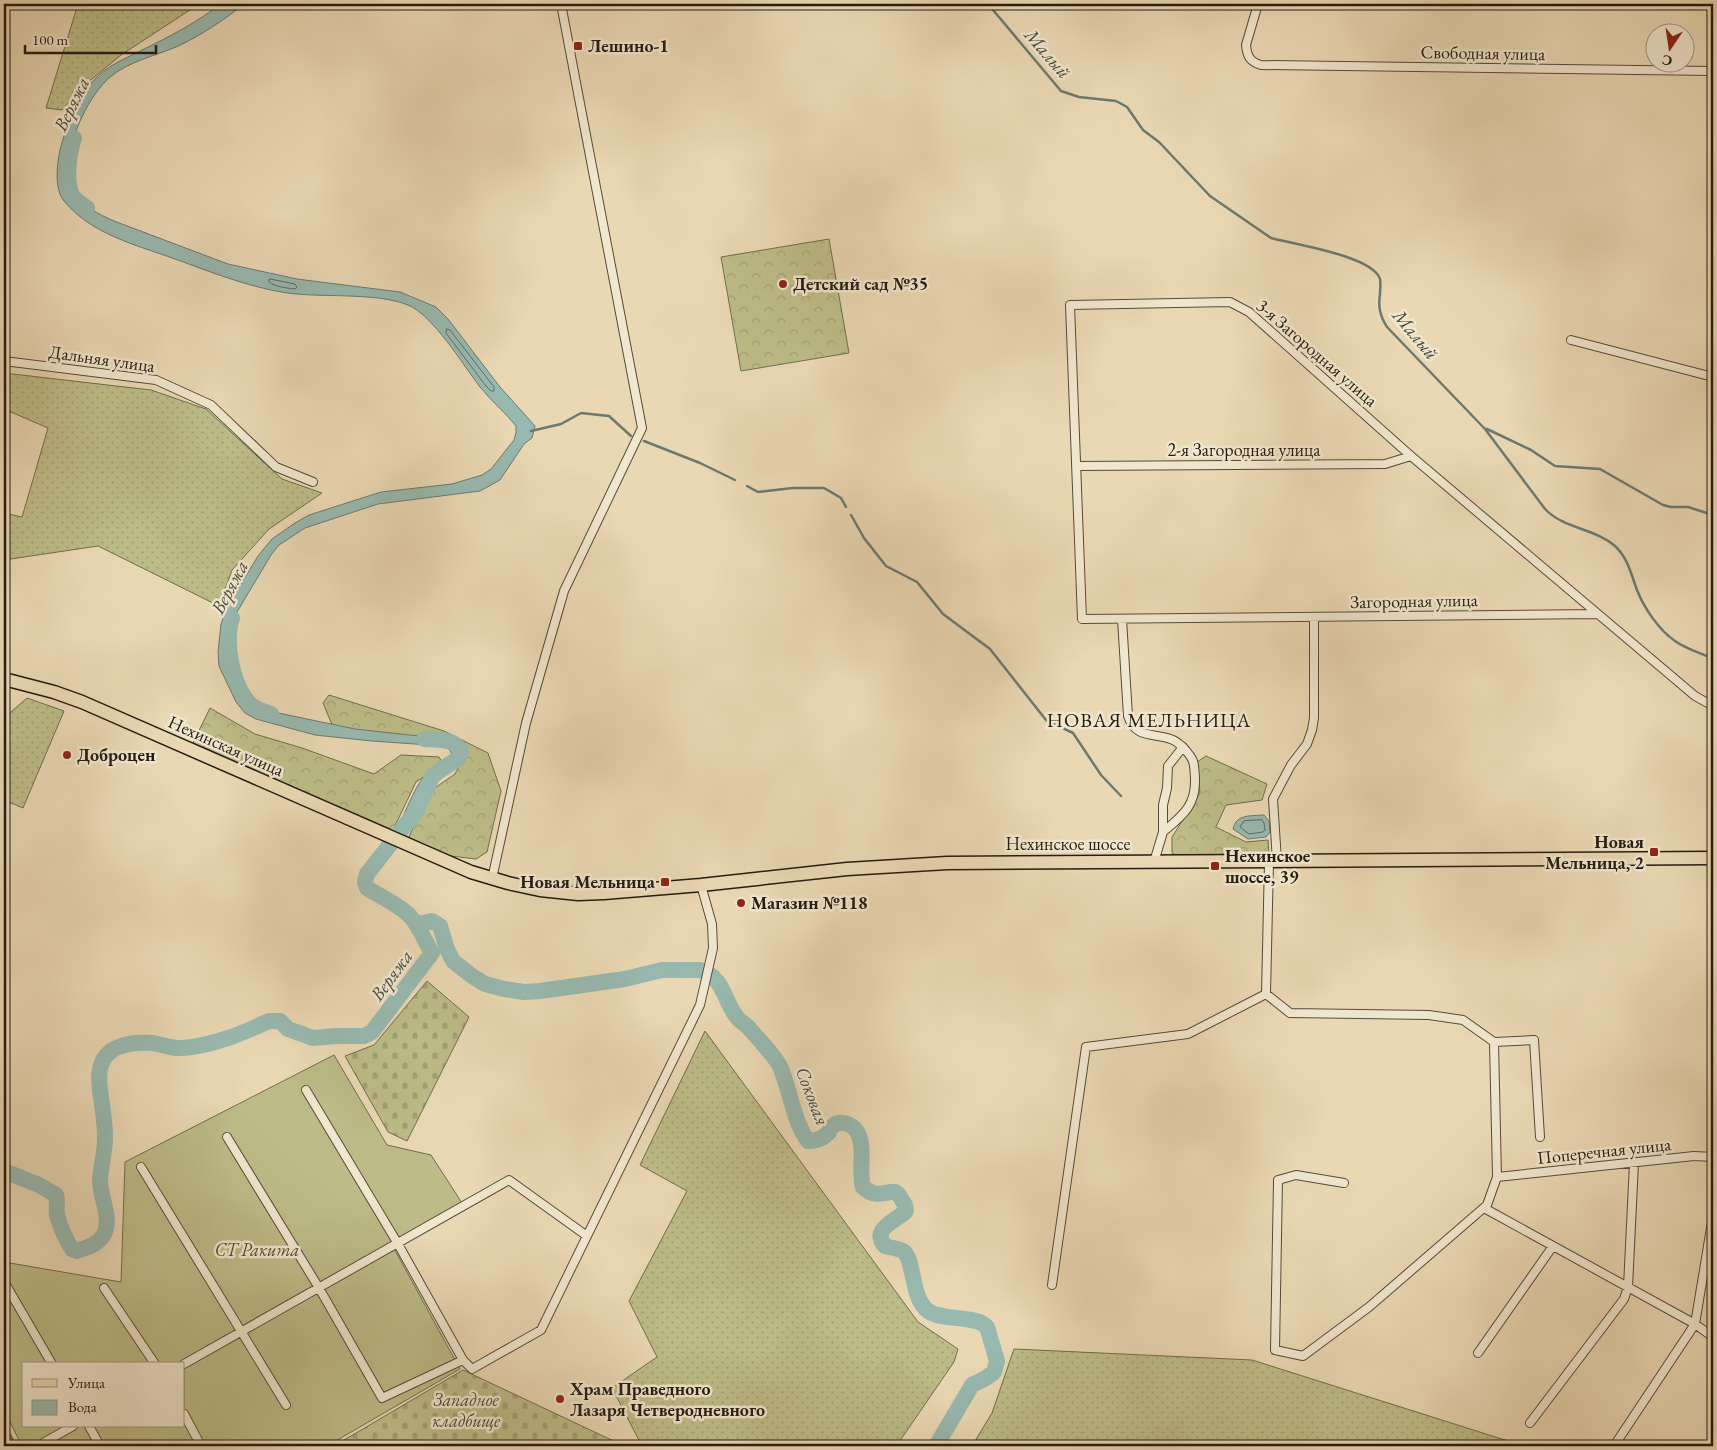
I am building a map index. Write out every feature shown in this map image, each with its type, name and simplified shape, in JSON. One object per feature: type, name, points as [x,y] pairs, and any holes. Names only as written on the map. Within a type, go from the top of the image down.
[{"type":"main road","name":"Нехинская улица","points":[[4,679],[54,692],[87,704],[430,855]]},
{"type":"main road","name":"Нехинское шоссе","points":[[430,855],[492,879],[533,889],[578,894],[626,892],[890,865],[990,862],[1713,858]]},
{"type":"street","points":[[492,879],[526,723],[564,591],[642,428],[560,4]]},
{"type":"street","name":"Свободная улица","points":[[1258,4],[1246,45],[1248,57],[1252,62],[1261,65],[1713,71]]},
{"type":"street","name":"3-я Загородная улица","points":[[1076,466],[1070,305],[1230,302],[1249,312],[1412,456],[1598,614]]},
{"type":"street","points":[[1570,340],[1713,377]]},
{"type":"street","name":"Дальняя улица","points":[[4,361],[156,380],[211,405],[276,467],[313,482]]},
{"type":"street","name":"2-я Загородная улица","points":[[1076,466],[1385,464],[1412,456]]},
{"type":"street","name":"Загородная улица","points":[[1076,466],[1082,619],[1598,614]]},
{"type":"street","points":[[1598,614],[1696,696],[1713,706]]},
{"type":"street","points":[[1266,994],[1273,861],[1273,798],[1291,765],[1307,744],[1313,724],[1314,617]]},
{"type":"street","points":[[1122,619],[1128,716],[1131,724],[1139,732],[1173,740],[1183,747],[1194,761],[1195,792],[1186,810],[1163,832]]},
{"type":"street","points":[[1154,862],[1163,832],[1163,805],[1167,788],[1168,766],[1183,747]]},
{"type":"street","points":[[306,1090],[398,1244],[463,1360],[472,1369],[541,1330],[700,1004],[713,948],[712,924],[701,885]]},
{"type":"street","points":[[1266,994],[1290,1013],[1428,1015],[1463,1020],[1494,1042],[1534,1040],[1540,1136]]},
{"type":"street","points":[[1052,1285],[1086,1048],[1188,1034],[1266,994]]},
{"type":"street","points":[[1344,1182],[1296,1174],[1278,1180],[1275,1350],[1303,1356],[1369,1307],[1486,1206],[1497,1177],[1494,1042]]},
{"type":"street","points":[[227,1137],[319,1288],[382,1398],[463,1360]]},
{"type":"street","name":"Поперечная улица","points":[[1497,1177],[1694,1156],[1713,1157]]},
{"type":"street","points":[[1530,1423],[1624,1299],[1628,1287],[1634,1163]]},
{"type":"street","points":[[141,1167],[286,1405]]},
{"type":"street","points":[[185,1363],[509,1180],[587,1236]]},
{"type":"street","points":[[1484,1208],[1695,1324],[1713,1337]]},
{"type":"street","points":[[1614,1446],[1695,1324],[1713,1216]]},
{"type":"street","points":[[1478,1353],[1553,1246]]},
{"type":"street","points":[[6,1285],[51,1362]]},
{"type":"street","points":[[104,1288],[155,1362]]},
{"type":"street","points":[[185,1416],[201,1446]]},
{"type":"street","points":[[41,1446],[69,1428]]},
{"type":"street","points":[[90,1428],[100,1446]]},
{"type":"green space","points":[[78,4],[199,4],[121,55],[81,88],[62,110],[46,108]]},
{"type":"green space","points":[[829,239],[849,353],[741,371],[721,257]]},
{"type":"green space","points":[[4,373],[151,390],[206,409],[282,479],[322,493],[269,529],[232,570],[219,606],[98,546],[4,560],[4,513],[22,517],[48,428],[4,409]]},
{"type":"green space","points":[[329,695],[444,731],[488,753],[501,791],[487,852],[476,859],[442,855],[408,839],[429,792],[455,774],[463,758],[444,742],[333,727],[323,703]]},
{"type":"green space","points":[[27,698],[64,711],[23,808],[4,800],[4,718]]},
{"type":"green space","points":[[210,708],[255,734],[302,748],[374,774],[401,755],[439,757],[443,764],[416,782],[393,830],[193,743]]},
{"type":"green space","points":[[1206,756],[1267,784],[1262,800],[1226,805],[1216,827],[1246,842],[1268,840],[1269,854],[1178,856],[1172,853],[1172,837],[1200,793],[1197,762]]},
{"type":"green space","points":[[427,981],[469,1017],[407,1141],[388,1132],[345,1056],[374,1045]]},
{"type":"green space","points":[[705,1031],[918,1322],[958,1349],[954,1362],[898,1446],[642,1446],[612,1388],[657,1357],[629,1301],[687,1191],[640,1165]]},
{"type":"green space","name":"СТ Ракита","points":[[334,1055],[387,1145],[431,1155],[462,1203],[391,1243],[460,1369],[327,1446],[22,1446],[4,1410],[4,1262],[121,1282],[125,1162]]},
{"type":"green space","points":[[1014,1349],[1252,1360],[1524,1446],[972,1446],[992,1413]]},
{"type":"green space","name":"Западное кладбище","points":[[463,1370],[620,1444],[621,1446],[334,1446]]},
{"type":"water","points":[[221,4],[244,4],[194,38],[125,67],[110,77],[95,94],[82,116],[70,152],[69,178],[71,193],[86,206],[114,221],[228,264],[297,279],[400,292],[436,307],[448,319],[500,387],[535,426],[532,438],[524,444],[500,480],[480,491],[378,504],[305,528],[279,545],[234,617],[230,629],[228,641],[231,662],[240,687],[249,703],[259,709],[355,729],[448,741],[454,746],[457,752],[456,761],[432,777],[407,829],[399,825],[414,792],[428,773],[450,757],[452,754],[449,749],[443,746],[315,735],[256,719],[245,713],[236,702],[219,666],[218,652],[221,624],[227,607],[258,556],[272,539],[295,523],[309,515],[381,492],[452,484],[482,475],[491,469],[514,440],[516,426],[480,387],[437,330],[418,310],[408,305],[380,298],[287,293],[230,279],[130,243],[101,230],[75,212],[64,201],[59,190],[57,169],[63,140],[73,112],[89,86],[101,73],[113,65],[184,28]]},
{"type":"water","points":[[1264,815],[1269,821],[1270,832],[1266,837],[1248,839],[1233,829],[1241,818]]},
{"type":"waterway","name":"Малый","points":[[988,4],[1061,91],[1079,97],[1116,101],[1127,107],[1143,130],[1159,142],[1210,196],[1271,238],[1331,252],[1363,264],[1374,271],[1380,279],[1379,307],[1387,327],[1485,429],[1545,509],[1561,521],[1598,535],[1615,546],[1626,561],[1640,597],[1658,625],[1679,644],[1713,659]]},
{"type":"waterway","name":"Веряжа","points":[[74,138],[68,166],[70,189],[73,197],[87,208]]},
{"type":"waterway","points":[[531,431],[561,424],[581,413],[609,416],[631,436]]},
{"type":"waterway","points":[[1487,429],[1531,450],[1555,466],[1600,469],[1663,505],[1688,507],[1713,515]]},
{"type":"waterway","points":[[644,441],[700,463],[735,480]]},
{"type":"waterway","points":[[747,486],[758,492],[793,488],[824,488],[841,498],[846,507]]},
{"type":"waterway","points":[[851,515],[864,538],[886,566],[917,582],[943,614],[990,649],[1046,720],[1073,733],[1101,775],[1121,796]]},
{"type":"waterway","name":"Веряжа","points":[[232,618],[229,651],[238,686],[252,706],[271,714]]},
{"type":"waterway","name":"Веряжа","points":[[4,1171],[39,1185],[56,1195],[57,1215],[61,1228],[72,1249],[77,1251],[93,1245],[103,1236],[107,1226],[100,1180],[105,1138],[99,1079],[101,1064],[111,1051],[120,1046],[136,1043],[152,1043],[178,1048],[204,1045],[237,1035],[269,1021],[280,1021],[288,1029],[313,1038],[364,1036],[372,1032],[432,953],[410,916],[395,904],[367,888],[365,882],[367,874],[417,810],[432,777],[459,758],[461,750],[453,743],[444,740],[424,739]]},
{"type":"waterway","name":"Соковая","points":[[416,924],[432,921],[440,926],[453,961],[485,984],[504,989],[524,992],[540,991],[625,979],[662,970],[700,970],[714,977],[737,1018],[761,1041],[779,1065],[799,1125],[808,1141],[823,1137],[836,1124],[850,1125],[855,1129],[861,1141],[863,1187],[868,1191],[878,1194],[894,1192],[900,1197],[906,1211],[882,1230],[881,1240],[885,1246],[901,1250],[907,1255],[915,1288],[922,1305],[934,1314],[968,1319],[982,1323],[987,1327],[997,1361],[994,1372],[972,1385],[936,1446]]},
{"type":"waterway","points":[[4,1423],[16,1446]]},
{"type":"place","name":"Лешино-1","points":[[578,46]]},
{"type":"place","name":"Детский сад №35","points":[[783,284]]},
{"type":"place","name":"Доброцен","points":[[67,755]]},
{"type":"place","name":"Новая Мельница, 2","points":[[1654,852]]},
{"type":"place","name":"Нехинское шоссе, 39","points":[[1215,866]]},
{"type":"place","name":"Новая Мельница","points":[[665,882]]},
{"type":"place","name":"Магазин №118","points":[[741,903]]},
{"type":"place","name":"Храм Праведного Лазаря Четверодневного","points":[[560,1399]]},
{"type":"district","name":"НОВАЯ МЕЛЬНИЦА","points":[[1149,720]]}]
